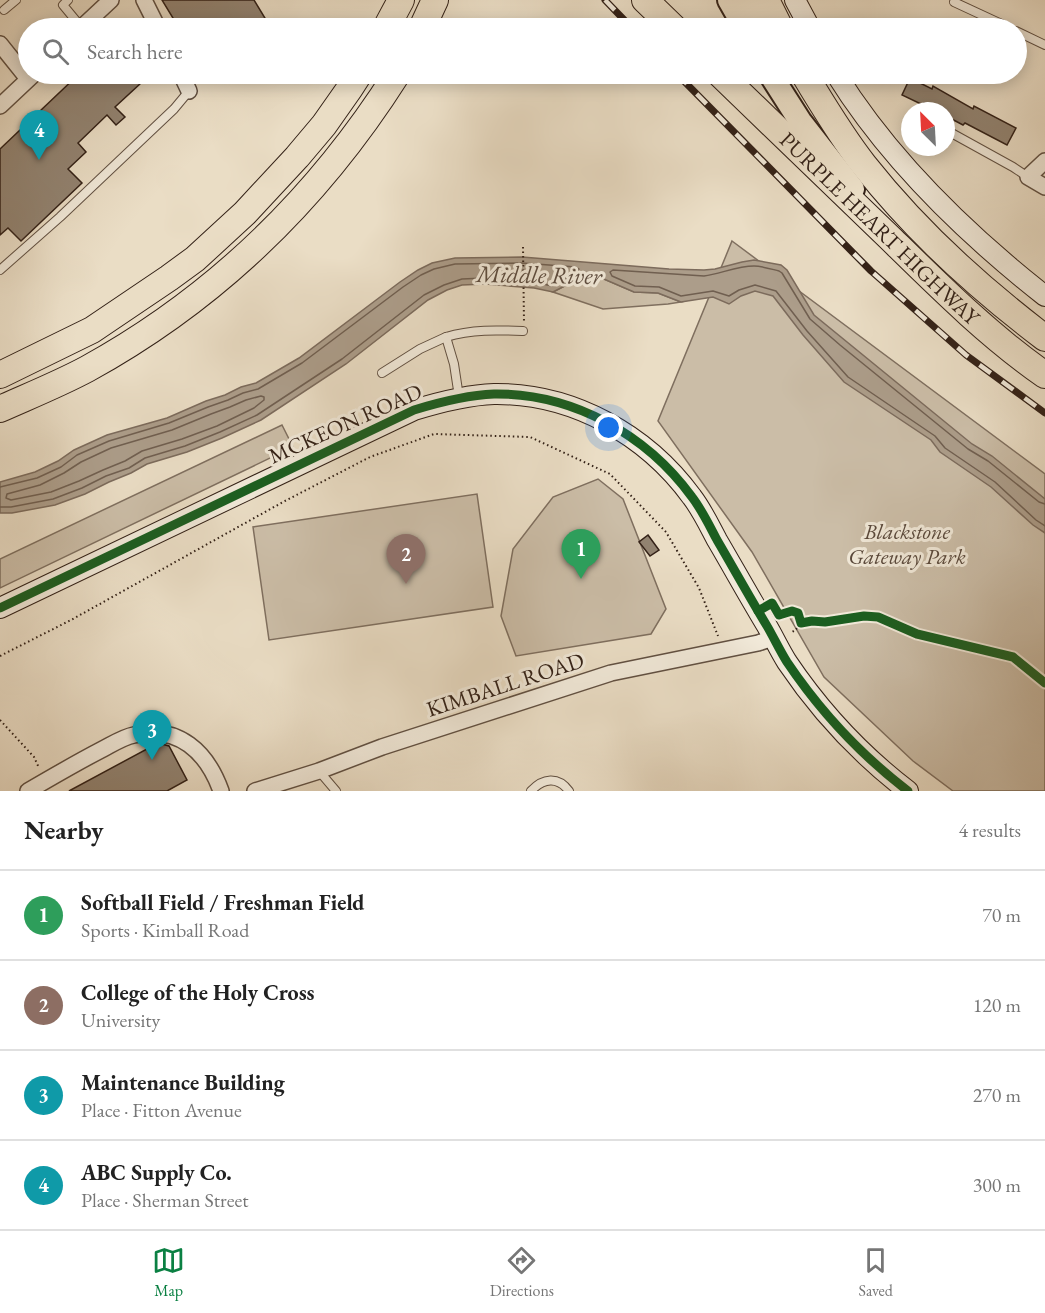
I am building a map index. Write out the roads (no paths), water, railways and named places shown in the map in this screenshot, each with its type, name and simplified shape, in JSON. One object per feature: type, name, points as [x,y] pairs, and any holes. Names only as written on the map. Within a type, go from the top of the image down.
[{"type":"highway","points":[[391,18],[401,0]]},
{"type":"highway","points":[[427,18],[435,0]]},
{"type":"highway","points":[[645,0],[664,18]]},
{"type":"highway","points":[[766,0],[775,18]]},
{"type":"highway","points":[[0,375],[92,330],[195,259],[245,213],[297,157],[324,125],[353,84]]},
{"type":"highway","points":[[0,409],[86,369],[128,344],[177,311],[249,254],[309,192],[358,132],[390,84]]},
{"type":"highway","name":"PURPLE HEART HIGHWAY","points":[[730,84],[939,286],[1028,364],[1045,375]]},
{"type":"highway","name":"PURPLE HEART HIGHWAY","points":[[810,84],[864,165],[899,207],[979,284],[1045,338]]},
{"type":"main road","points":[[729,0],[739,18]]},
{"type":"main road","points":[[750,0],[760,18]]},
{"type":"main road","points":[[796,0],[805,18]]},
{"type":"main road","points":[[776,84],[800,121],[844,179],[901,247],[939,286]]},
{"type":"main road","points":[[799,84],[831,118]]},
{"type":"main road","points":[[843,84],[882,139],[935,198],[988,250],[1045,296]]},
{"type":"main road","name":"MCKEON ROAD","points":[[0,608],[398,417],[430,405],[460,398],[492,394],[530,397],[554,402],[603,420],[645,446],[675,476],[693,498],[781,636],[786,660],[809,694],[874,764],[908,791]]},
{"type":"street","points":[[92,18],[111,0]]},
{"type":"street","points":[[144,0],[153,18]]},
{"type":"street","points":[[0,44],[18,63]]},
{"type":"street","points":[[0,106],[23,84]]},
{"type":"street","points":[[186,84],[189,91]]},
{"type":"street","points":[[1045,161],[1028,177],[1045,187]]},
{"type":"street","name":"KIMBALL ROAD","points":[[255,791],[319,771],[382,747],[611,673],[758,643],[781,636]]},
{"type":"street","points":[[28,791],[72,765],[132,735],[148,733],[162,733],[187,743],[205,758],[215,774],[221,791]]},
{"type":"lane","points":[[4,10],[16,0]]},
{"type":"lane","points":[[68,0],[63,5],[74,18]]},
{"type":"lane","points":[[953,1],[989,18]]},
{"type":"lane","points":[[1027,37],[1045,45]]},
{"type":"lane","points":[[0,270],[60,217],[174,109],[189,91]]},
{"type":"lane","points":[[955,135],[1028,177]]},
{"type":"lane","points":[[382,373],[420,349],[446,337],[489,329],[523,331]]},
{"type":"lane","points":[[446,337],[460,398]]},
{"type":"lane","points":[[319,771],[336,791]]},
{"type":"lane","points":[[531,791],[538,784],[554,781],[561,783],[569,791]]},
{"type":"water","name":"Middle River","points":[[522,257],[669,269],[715,269],[754,260],[781,265],[787,270],[814,315],[972,444],[992,456],[1045,499],[1045,533],[991,487],[940,452],[931,440],[844,382],[773,296],[755,291],[729,304],[713,297],[681,302],[658,293],[634,292],[597,276],[580,278],[553,292],[485,284],[462,285],[447,290],[428,300],[346,364],[261,420],[187,452],[147,464],[85,494],[55,505],[0,513],[0,482],[35,472],[107,435],[167,418],[256,383],[299,358],[400,282],[432,263],[455,258]]},
{"type":"railway","points":[[605,0],[622,18]]},
{"type":"railway","points":[[687,84],[871,271],[966,355],[1045,413]]},
{"type":"place","name":"ABC Supply Co.","points":[[39,160]]},
{"type":"place","name":"Softball Field / Freshman Field","points":[[581,579]]},
{"type":"place","name":"College of the Holy Cross","points":[[406,584]]},
{"type":"place","name":"Maintenance Building","points":[[152,760]]},
{"type":"park label","name":"Blackstone Gateway Park","points":[[907,544]]}]
